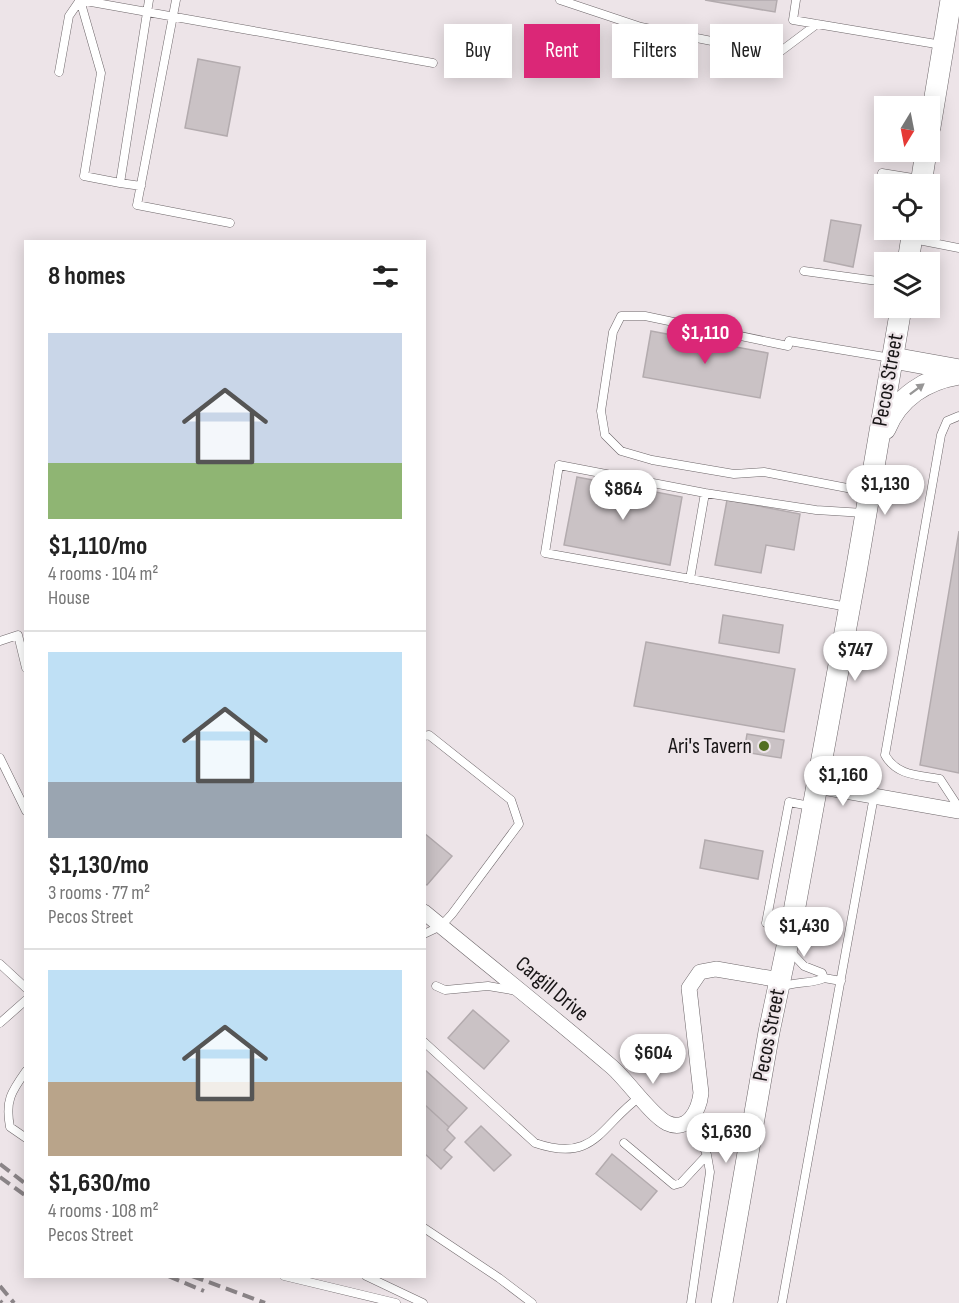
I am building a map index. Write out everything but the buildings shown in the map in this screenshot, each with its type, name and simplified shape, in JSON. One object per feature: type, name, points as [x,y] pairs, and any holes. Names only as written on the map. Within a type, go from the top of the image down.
[{"type":"main road","points":[[935,96],[951,0]]},
{"type":"main road","name":"Pecos Street","points":[[722,1303],[899,318]]},
{"type":"main road","points":[[893,358],[959,372]]},
{"type":"main road","points":[[875,455],[889,419],[913,392],[941,377],[959,372]]},
{"type":"street","points":[[815,796],[874,796],[959,809]]},
{"type":"street","name":"Cargill Drive","points":[[426,914],[614,1069],[657,1116],[668,1124],[681,1124],[692,1119]]},
{"type":"street","points":[[692,1119],[699,1108],[701,1093],[689,988],[700,972],[716,969],[778,985]]},
{"type":"lane","points":[[80,0],[433,63]]},
{"type":"lane","points":[[59,72],[69,16],[80,0]]},
{"type":"lane","points":[[80,0],[101,73],[84,176],[141,186]]},
{"type":"lane","points":[[120,183],[149,0]]},
{"type":"lane","points":[[176,0],[137,205],[230,223]]},
{"type":"lane","points":[[560,0],[641,27],[777,54],[817,24]]},
{"type":"lane","points":[[796,0],[793,20],[943,46]]},
{"type":"lane","points":[[882,173],[886,174]]},
{"type":"lane","points":[[933,240],[959,248]]},
{"type":"lane","points":[[804,271],[874,281]]},
{"type":"lane","points":[[869,492],[764,472],[734,474],[652,460],[621,451],[605,435],[601,411],[613,332],[621,316],[645,316],[789,343],[893,358]]},
{"type":"lane","points":[[959,416],[947,421],[941,435],[885,754],[891,766],[899,771],[940,779],[959,809]]},
{"type":"lane","points":[[849,607],[545,553],[559,465],[705,494],[816,510],[865,513]]},
{"type":"lane","points":[[690,579],[705,494]]},
{"type":"lane","points":[[0,641],[22,636],[24,652]]},
{"type":"lane","points":[[426,736],[429,735],[511,800],[519,824],[441,926],[426,933]]},
{"type":"lane","points":[[0,758],[24,807]]},
{"type":"lane","points":[[782,1303],[874,796]]},
{"type":"lane","points":[[789,937],[804,966],[822,973],[824,978]]},
{"type":"lane","points":[[0,964],[24,986]]},
{"type":"lane","points":[[778,985],[799,981],[820,981],[824,978],[841,981]]},
{"type":"lane","points":[[436,987],[445,990],[488,986],[521,992]]},
{"type":"lane","points":[[0,1023],[24,1002]]},
{"type":"lane","points":[[426,1044],[535,1143],[548,1148],[570,1150],[585,1146],[601,1136],[625,1107],[641,1096]]},
{"type":"lane","points":[[10,1127],[7,1113],[10,1092],[24,1074]]},
{"type":"lane","points":[[0,1117],[24,1137]]},
{"type":"lane","points":[[691,1303],[709,1190],[707,1155],[692,1119]]},
{"type":"lane","points":[[624,1143],[674,1185],[681,1183],[707,1155]]},
{"type":"lane","points":[[426,1229],[500,1278],[532,1303]]},
{"type":"lane","points":[[292,1278],[396,1303]]},
{"type":"lane","points":[[370,1278],[423,1303]]},
{"type":"railway","points":[[0,1164],[24,1182]]},
{"type":"railway","points":[[0,1177],[24,1195]]},
{"type":"railway","points":[[173,1278],[204,1291]]},
{"type":"railway","points":[[197,1278],[265,1303]]},
{"type":"railway","points":[[0,1286],[14,1303]]},
{"type":"place","name":"Ari's Tavern","points":[[764,746]]}]
